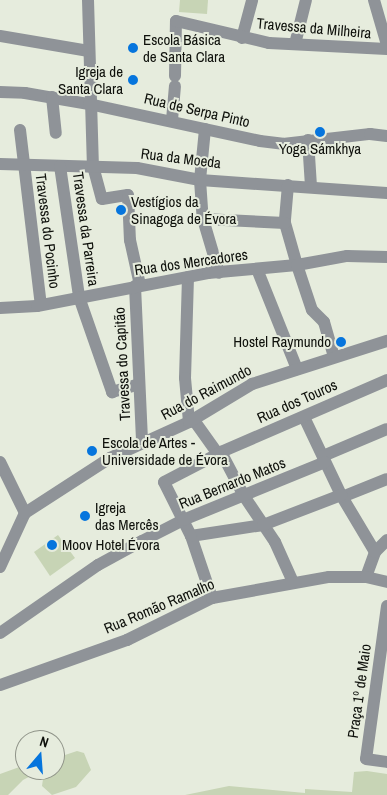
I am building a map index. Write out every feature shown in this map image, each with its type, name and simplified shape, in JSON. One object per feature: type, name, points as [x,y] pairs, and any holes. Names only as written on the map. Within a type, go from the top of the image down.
[{"type":"street","points":[[88,0],[89,104],[95,169]]},
{"type":"street","points":[[242,38],[252,0]]},
{"type":"street","points":[[295,44],[306,0]]},
{"type":"street","points":[[374,0],[385,26],[387,45]]},
{"type":"street","name":"Travessa da Milheira","points":[[172,120],[176,21],[242,38],[295,44],[387,49]]},
{"type":"street","points":[[0,36],[89,51]]},
{"type":"street","name":"Rua de Serpa Pinto","points":[[0,92],[52,97],[89,104],[172,120],[260,142],[283,144],[370,134],[387,136]]},
{"type":"street","points":[[52,97],[56,133]]},
{"type":"street","points":[[205,129],[200,180],[203,218],[212,242],[219,272]]},
{"type":"street","name":"Travessa do Pocinho","points":[[20,130],[41,305]]},
{"type":"street","points":[[308,140],[311,187]]},
{"type":"street","name":"Rua da Moeda","points":[[0,164],[95,169],[137,168],[200,180],[387,193]]},
{"type":"street","name":"Travessa da Parreira","points":[[60,166],[80,297],[112,392],[137,385]]},
{"type":"street","name":"Travessa do Capitão","points":[[95,169],[102,199],[128,195],[130,240],[137,286],[137,385],[142,442]]},
{"type":"street","points":[[288,185],[285,223],[312,310],[324,322],[334,357]]},
{"type":"street","points":[[203,218],[285,223]]},
{"type":"street","name":"Rua dos Mercadores","points":[[0,308],[41,305],[219,272],[297,265],[347,256],[387,257]]},
{"type":"street","points":[[257,269],[297,369]]},
{"type":"street","points":[[188,277],[185,378],[191,420],[219,453],[244,496],[275,542],[292,582]]},
{"type":"street","name":"Rua do Raimundo","points":[[25,513],[110,458],[191,420],[252,384],[387,341]]},
{"type":"street","name":"Rua dos Touros","points":[[183,520],[164,482],[219,453],[387,380]]},
{"type":"street","points":[[304,417],[342,496],[375,552]]},
{"type":"street","name":"Rua Bernardo Matos","points":[[0,632],[98,565],[183,520],[244,496],[387,429]]},
{"type":"street","points":[[0,462],[25,513],[0,567]]},
{"type":"street","points":[[191,536],[263,525],[387,479]]},
{"type":"street","points":[[183,520],[191,536],[212,598]]},
{"type":"street","points":[[366,576],[375,552],[387,540]]},
{"type":"street","name":"Rua Romão Ramalho","points":[[0,685],[127,640],[212,598],[292,582],[366,576],[387,582]]},
{"type":"street","name":"Praça 1º de Maio","points":[[387,606],[366,758],[387,762]]},
{"type":"green space","points":[[180,0],[208,0],[207,14],[179,12]]},
{"type":"green space","points":[[58,535],[75,558],[50,576],[34,552]]},
{"type":"green space","points":[[77,751],[84,753],[91,770],[76,787],[52,795],[42,786],[43,780],[65,780],[65,755]]},
{"type":"green space","points":[[15,769],[15,780],[23,780],[8,795],[0,795],[0,774]]},
{"type":"green space","points":[[367,771],[387,774],[387,795],[185,795],[229,786],[305,793],[305,789],[352,792],[354,772]]},
{"type":"place","name":"Escola Básica de Santa Clara","points":[[133,48]]},
{"type":"place","name":"Igreja de Santa Clara","points":[[133,80]]},
{"type":"place","name":"Yoga Sámkhya","points":[[320,132]]},
{"type":"place","name":"Vestígios da Sinagoga de Évora","points":[[121,210]]},
{"type":"place","name":"Hostel Raymundo","points":[[341,342]]},
{"type":"place","name":"Escola de Artes - Universidade de Évora","points":[[92,451]]},
{"type":"place","name":"Igreja das Mercês","points":[[85,516]]},
{"type":"place","name":"Moov Hotel Évora","points":[[52,545]]}]
